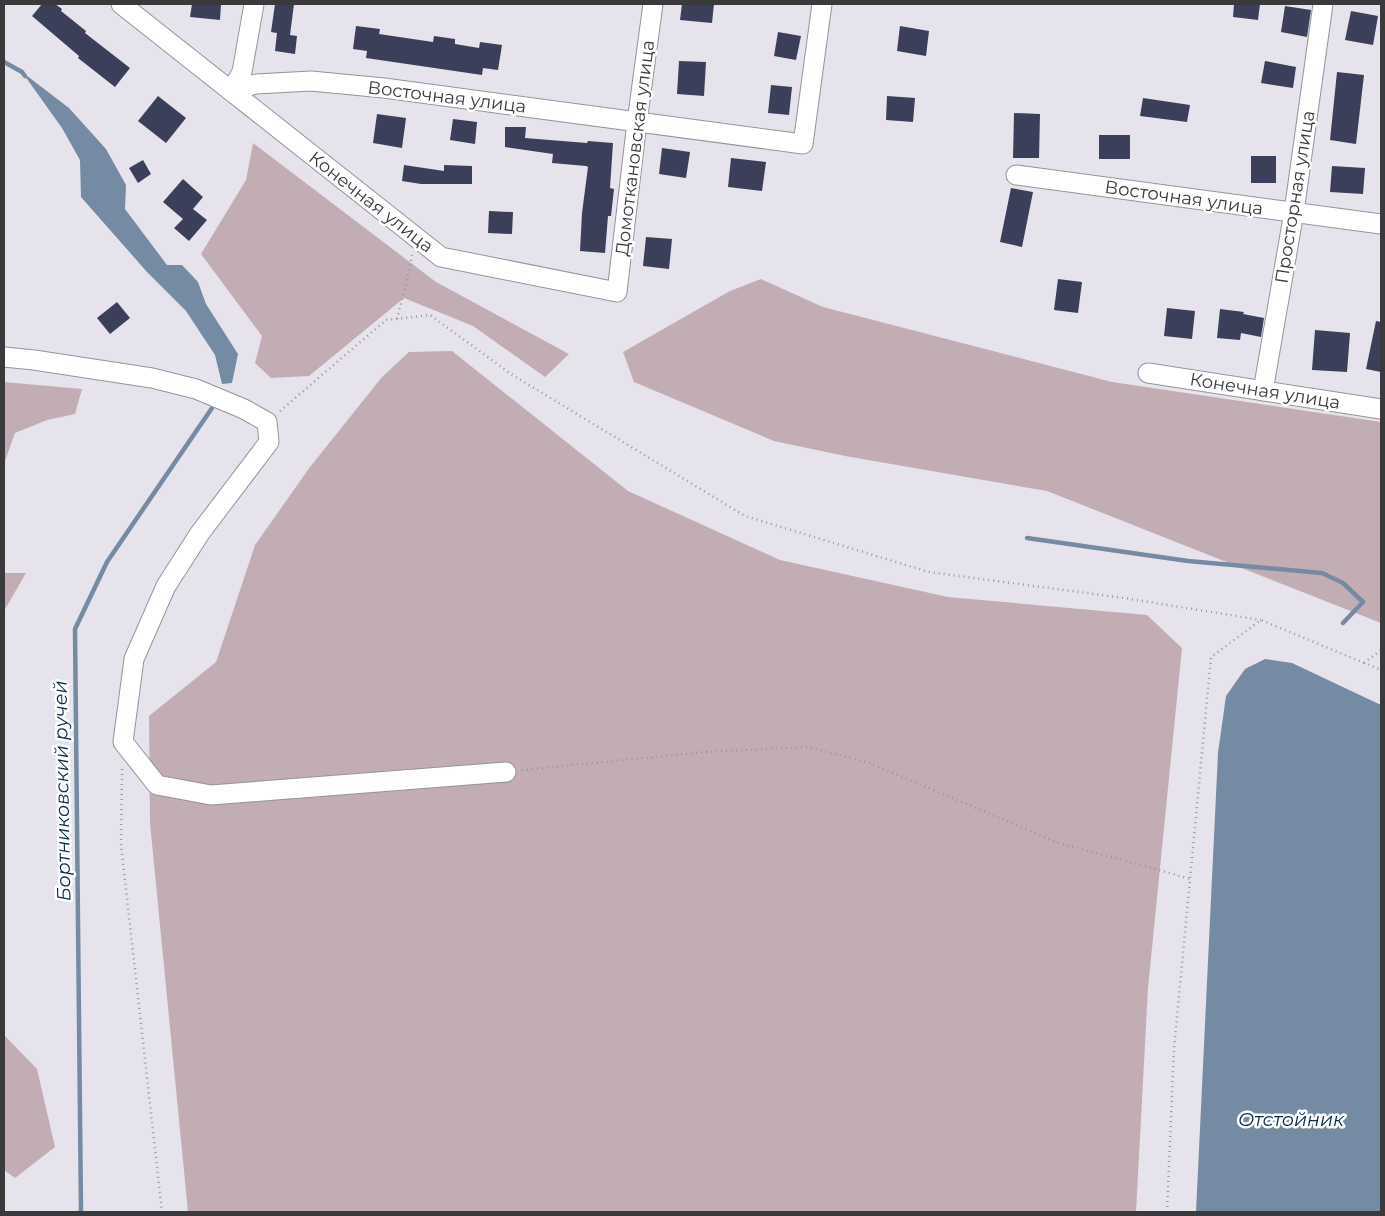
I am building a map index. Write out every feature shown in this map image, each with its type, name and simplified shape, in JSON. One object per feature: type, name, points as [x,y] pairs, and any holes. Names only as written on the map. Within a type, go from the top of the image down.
[{"type":"street","points":[[121,4],[231,91],[242,72],[254,4]]},
{"type":"street","name":"Домоткановская улица","points":[[617,292],[653,4]]},
{"type":"street","name":"Восточная улица","points":[[231,91],[256,84],[311,81],[384,88],[803,144],[822,4]]},
{"type":"street","name":"Просторная улица","points":[[1263,391],[1294,212],[1323,4]]},
{"type":"street","name":"Конечная улица","points":[[231,91],[441,258],[617,292]]},
{"type":"street","name":"Восточная улица","points":[[1016,175],[1381,224]]},
{"type":"street","points":[[4,357],[152,378],[196,389],[244,409],[267,422],[269,442],[200,533],[166,586],[134,659],[123,742],[157,785],[211,795],[506,772]]},
{"type":"street","name":"Конечная улица","points":[[1148,373],[1381,409]]},
{"type":"path","points":[[397,319],[412,254]]},
{"type":"path","points":[[267,422],[386,320],[430,315],[511,374],[745,516],[929,572],[1124,598],[1261,620],[1381,670]]},
{"type":"path","points":[[1167,1212],[1174,1049],[1211,657],[1261,620]]},
{"type":"path","points":[[1364,663],[1381,650]]},
{"type":"path","points":[[123,742],[121,845],[162,1212]]},
{"type":"path","points":[[506,772],[705,752],[808,747],[869,763],[1060,843],[1190,879]]},
{"type":"shaded area","points":[[253,143],[436,282],[569,354],[545,377],[473,326],[404,298],[309,376],[271,378],[255,363],[262,336],[201,254],[246,180]]},
{"type":"shaded area","points":[[761,279],[823,307],[1112,382],[1381,422],[1381,623],[1047,491],[845,456],[774,441],[634,382],[623,352],[730,291]]},
{"type":"shaded area","points":[[452,351],[628,491],[780,560],[948,597],[1147,615],[1182,648],[1148,988],[1136,1212],[188,1212],[150,823],[149,716],[216,662],[255,545],[310,467],[382,377],[409,352]]},
{"type":"shaded area","points":[[4,382],[82,389],[75,414],[47,420],[15,433],[4,464]]},
{"type":"shaded area","points":[[4,573],[26,573],[4,611]]},
{"type":"shaded area","points":[[4,1033],[37,1069],[55,1147],[15,1178],[4,1170]]},
{"type":"water","points":[[22,72],[69,108],[106,149],[126,185],[125,209],[167,265],[182,265],[198,282],[206,304],[238,354],[232,383],[222,384],[215,355],[186,311],[147,272],[81,197],[80,160],[62,128]]},
{"type":"water","name":"Отстойник","points":[[1265,659],[1292,663],[1381,705],[1381,1212],[1196,1212],[1218,753],[1226,696],[1245,669]]},
{"type":"building","points":[[42,4],[55,4],[62,9],[61,11],[86,31],[85,33],[130,68],[115,87],[78,58],[79,56],[32,16]]},
{"type":"building","points":[[192,4],[221,4],[220,20],[190,17]]},
{"type":"building","points":[[275,4],[294,4],[290,35],[297,36],[295,54],[275,51],[277,33],[271,32]]},
{"type":"building","points":[[682,4],[714,4],[712,23],[680,20]]},
{"type":"building","points":[[1234,4],[1260,4],[1258,20],[1233,17]]},
{"type":"building","points":[[1285,6],[1311,10],[1307,37],[1281,32]]},
{"type":"building","points":[[1351,11],[1378,16],[1373,45],[1345,40]]},
{"type":"building","points":[[356,26],[380,29],[379,34],[433,42],[434,36],[455,39],[455,44],[479,48],[480,42],[502,45],[498,70],[483,68],[482,75],[366,58],[367,51],[353,49]]},
{"type":"building","points":[[900,26],[929,31],[926,56],[897,51]]},
{"type":"building","points":[[778,32],[801,36],[796,60],[774,56]]},
{"type":"building","points":[[679,61],[706,62],[704,96],[677,94]]},
{"type":"building","points":[[1265,61],[1296,67],[1293,88],[1261,83]]},
{"type":"building","points":[[1337,72],[1364,75],[1356,144],[1330,140]]},
{"type":"building","points":[[771,85],[792,87],[789,115],[768,113]]},
{"type":"building","points":[[158,96],[186,118],[166,143],[138,121]]},
{"type":"building","points":[[887,96],[915,98],[913,122],[886,120]]},
{"type":"building","points":[[1143,98],[1190,105],[1187,122],[1140,116]]},
{"type":"building","points":[[1014,113],[1040,114],[1039,158],[1013,158]]},
{"type":"building","points":[[377,114],[406,118],[402,148],[373,143]]},
{"type":"building","points":[[453,119],[477,122],[475,144],[450,140]]},
{"type":"building","points":[[505,127],[526,127],[525,138],[613,143],[610,188],[614,189],[611,216],[608,216],[605,253],[580,251],[582,213],[588,167],[552,163],[553,154],[505,147]]},
{"type":"building","points":[[1099,135],[1130,135],[1130,159],[1099,159]]},
{"type":"building","points":[[662,148],[690,152],[686,178],[659,174]]},
{"type":"building","points":[[1251,156],[1276,156],[1276,183],[1251,183]]},
{"type":"building","points":[[731,158],[766,162],[762,191],[728,187]]},
{"type":"building","points":[[143,160],[151,174],[138,183],[129,168]]},
{"type":"building","points":[[404,165],[444,171],[444,165],[472,166],[472,184],[421,184],[402,181]]},
{"type":"building","points":[[1332,166],[1365,168],[1363,194],[1330,192]]},
{"type":"building","points":[[183,179],[203,197],[193,209],[207,220],[189,241],[174,228],[183,219],[163,202]]},
{"type":"building","points":[[1011,188],[1033,192],[1022,247],[1000,242]]},
{"type":"building","points":[[489,211],[513,212],[512,234],[488,233]]},
{"type":"building","points":[[646,237],[672,239],[669,269],[643,266]]},
{"type":"building","points":[[1058,279],[1082,282],[1078,313],[1054,310]]},
{"type":"building","points":[[117,302],[130,318],[110,334],[97,318]]},
{"type":"building","points":[[1167,308],[1195,311],[1192,339],[1164,336]]},
{"type":"building","points":[[1220,309],[1244,312],[1243,314],[1264,318],[1261,337],[1241,333],[1240,340],[1217,338]]},
{"type":"building","points":[[1376,321],[1381,322],[1381,372],[1366,369]]},
{"type":"building","points":[[1315,330],[1350,333],[1347,372],[1312,370]]},
{"type":"waterway","name":"Бортниковский ручей","points":[[4,62],[22,72],[25,76]]},
{"type":"waterway","name":"Бортниковский ручей","points":[[81,1212],[75,629],[107,562],[212,408]]},
{"type":"waterway","points":[[1027,538],[1188,561],[1322,573],[1343,583],[1363,602],[1343,623]]}]
